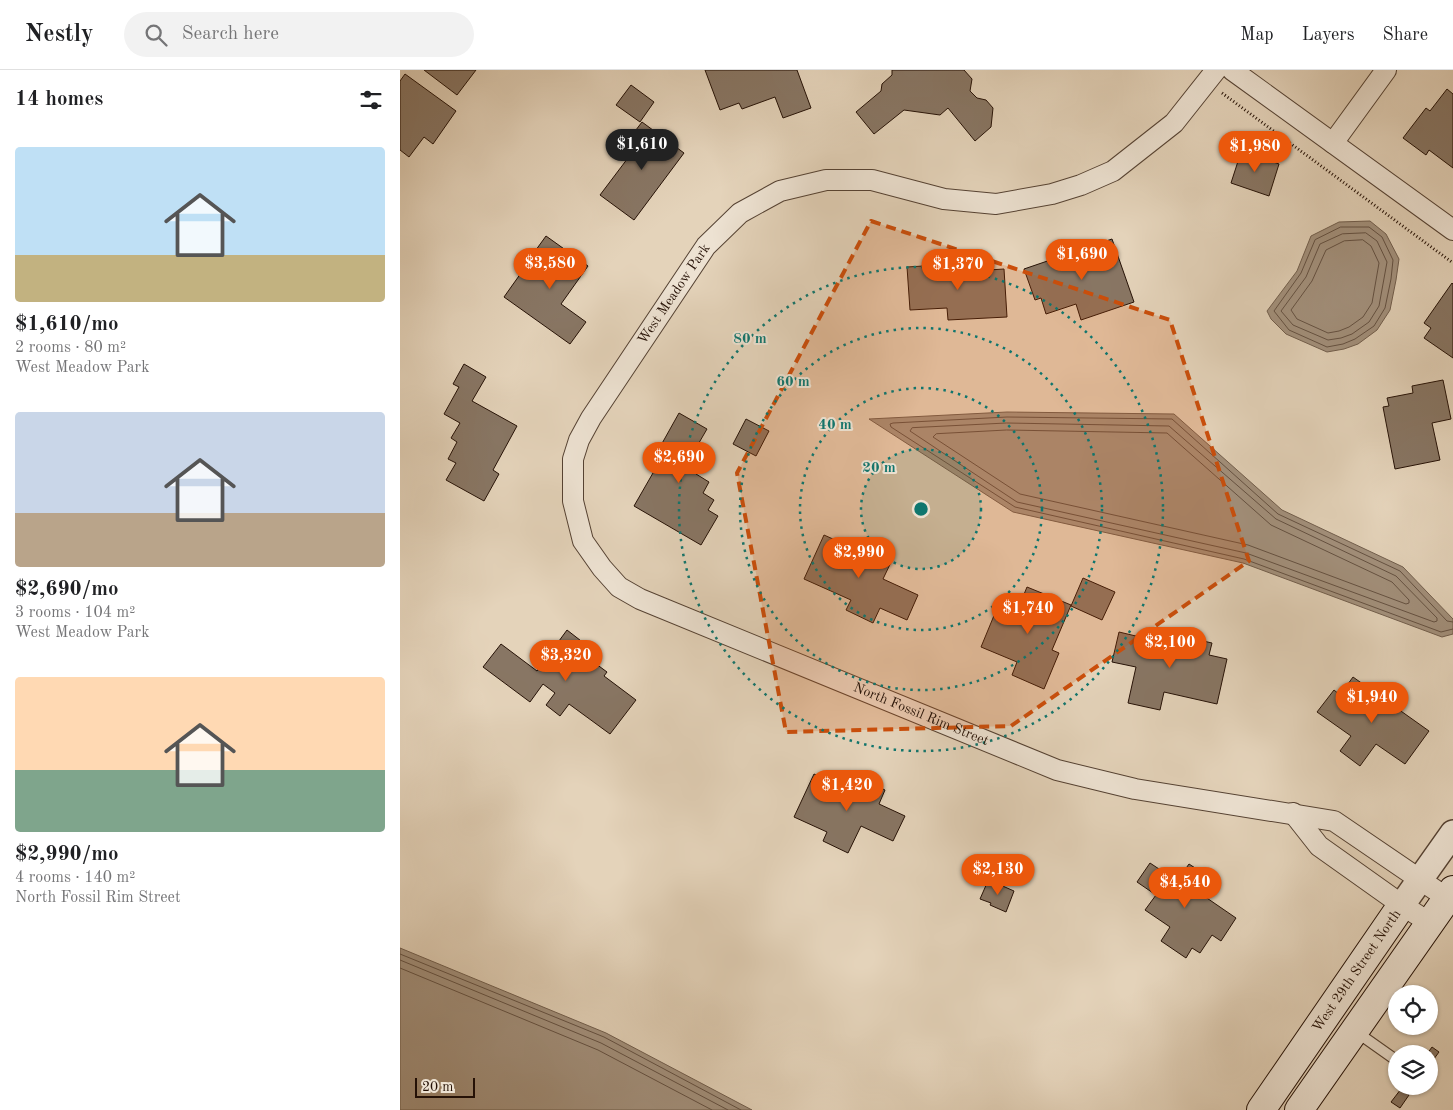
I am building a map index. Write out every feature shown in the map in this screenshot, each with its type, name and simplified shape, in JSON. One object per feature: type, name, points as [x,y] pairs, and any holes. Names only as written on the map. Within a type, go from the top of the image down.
[{"type":"main road","points":[[1299,1110],[1450,894]]},
{"type":"main road","name":"West 29th Street North","points":[[1261,1110],[1402,905]]},
{"type":"street","points":[[1232,70],[1453,230]]},
{"type":"street","points":[[1333,143],[1386,70]]},
{"type":"street","name":"West Meadow Park","points":[[583,541],[573,501],[572,459],[579,440],[591,418],[706,246],[740,213],[780,192],[826,180],[872,180],[944,199],[996,204],[1052,194],[1082,185],[1113,171],[1174,124],[1211,76]]},
{"type":"street","name":"North Fossil Rim Street","points":[[583,541],[602,568],[619,587],[640,599],[1057,770],[1135,789],[1334,821],[1420,880],[1450,894]]},
{"type":"street","points":[[1293,813],[1319,846],[1430,923]]},
{"type":"street","name":"West 29th Street North","points":[[1402,905],[1453,833]]},
{"type":"street","points":[[1350,868],[1367,844]]},
{"type":"lane","points":[[1354,1030],[1388,1054]]},
{"type":"path","points":[[1211,76],[1453,263]]},
{"type":"highlighted area","points":[[871,221],[1170,320],[1249,561],[1011,726],[786,732],[737,473]]},
{"type":"water","points":[[1370,221],[1386,234],[1399,259],[1390,310],[1377,330],[1358,344],[1327,352],[1286,334],[1271,319],[1267,311],[1297,271],[1311,236],[1339,222]]},
{"type":"water","points":[[1007,412],[1174,414],[1282,510],[1403,567],[1453,619],[1453,634],[1442,637],[1243,563],[1013,512],[869,419]]},
{"type":"water","points":[[400,948],[606,1033],[752,1110],[400,1110]]},
{"type":"building","points":[[424,70],[476,70],[457,95]]},
{"type":"building","points":[[705,70],[797,70],[811,108],[783,118],[775,97],[742,109],[739,103],[720,110]]},
{"type":"building","points":[[892,70],[964,70],[972,79],[970,91],[977,98],[986,100],[993,108],[991,127],[975,141],[948,108],[940,115],[904,110],[874,134],[856,112],[881,91],[882,84],[892,75]]},
{"type":"building","points":[[405,74],[456,111],[433,144],[424,137],[409,157],[400,150],[400,81]]},
{"type":"building","points":[[631,85],[654,102],[640,122],[616,105]]},
{"type":"building","points":[[1447,89],[1453,94],[1453,168],[1429,150],[1426,155],[1403,138],[1426,108],[1430,111]]},
{"type":"building","points":[[642,122],[684,153],[634,220],[600,195],[634,150],[626,143]]},
{"type":"building","points":[[1255,151],[1269,155],[1268,160],[1279,164],[1269,196],[1231,183],[1241,152],[1253,156]]},
{"type":"building","points":[[546,236],[588,266],[561,304],[586,322],[570,344],[504,297],[526,266],[531,270],[540,259],[533,254]]},
{"type":"building","points":[[1112,239],[1134,302],[1081,320],[1076,304],[1046,314],[1041,298],[1035,300],[1024,269]]},
{"type":"building","points":[[973,263],[973,271],[1004,269],[1007,317],[948,320],[947,308],[910,310],[907,267]]},
{"type":"building","points":[[1452,283],[1453,358],[1424,338],[1431,328],[1424,323]]},
{"type":"building","points":[[464,364],[486,377],[472,401],[517,426],[493,470],[499,474],[484,501],[446,480],[456,463],[448,459],[457,442],[451,438],[460,423],[444,414],[459,387],[453,384]]},
{"type":"building","points":[[1443,380],[1451,419],[1432,423],[1440,460],[1395,469],[1383,407],[1389,406],[1387,398],[1413,393],[1412,386]]},
{"type":"building","points":[[679,413],[707,429],[689,460],[700,467],[696,474],[709,482],[703,493],[714,500],[708,510],[718,516],[701,545],[634,506],[657,466],[649,462],[658,445],[660,447]]},
{"type":"building","points":[[746,419],[769,431],[756,456],[733,444]]},
{"type":"building","points":[[824,535],[853,548],[856,541],[893,558],[883,579],[918,595],[907,620],[880,608],[873,623],[846,610],[851,600],[804,579]]},
{"type":"building","points":[[1083,578],[1115,592],[1102,620],[1071,606]]},
{"type":"building","points":[[1027,587],[1071,605],[1052,650],[1059,653],[1044,689],[1012,675],[1017,662],[981,647],[1000,601],[1018,609]]},
{"type":"building","points":[[567,630],[594,651],[588,658],[607,672],[604,676],[636,700],[610,734],[569,704],[560,716],[546,705],[555,693],[543,684],[530,702],[483,667],[501,644],[537,671]]},
{"type":"building","points":[[1119,632],[1161,642],[1163,632],[1212,643],[1209,655],[1227,659],[1217,704],[1164,692],[1160,710],[1128,703],[1136,667],[1112,662]]},
{"type":"building","points":[[1353,677],[1429,731],[1405,764],[1376,744],[1360,766],[1340,751],[1351,736],[1317,712],[1334,690],[1340,695]]},
{"type":"building","points":[[814,774],[851,791],[857,777],[885,790],[879,804],[905,816],[893,841],[861,826],[848,853],[823,841],[827,832],[794,817]]},
{"type":"building","points":[[1150,863],[1177,881],[1189,864],[1212,879],[1201,894],[1236,918],[1221,941],[1212,935],[1200,953],[1192,948],[1186,958],[1161,941],[1170,927],[1145,910],[1156,895],[1137,882]]},
{"type":"building","points":[[987,883],[997,887],[998,884],[1014,891],[1006,912],[980,899]]},
{"type":"building","points":[[1396,1095],[1409,1095],[1400,1108],[1391,1102]]}]
